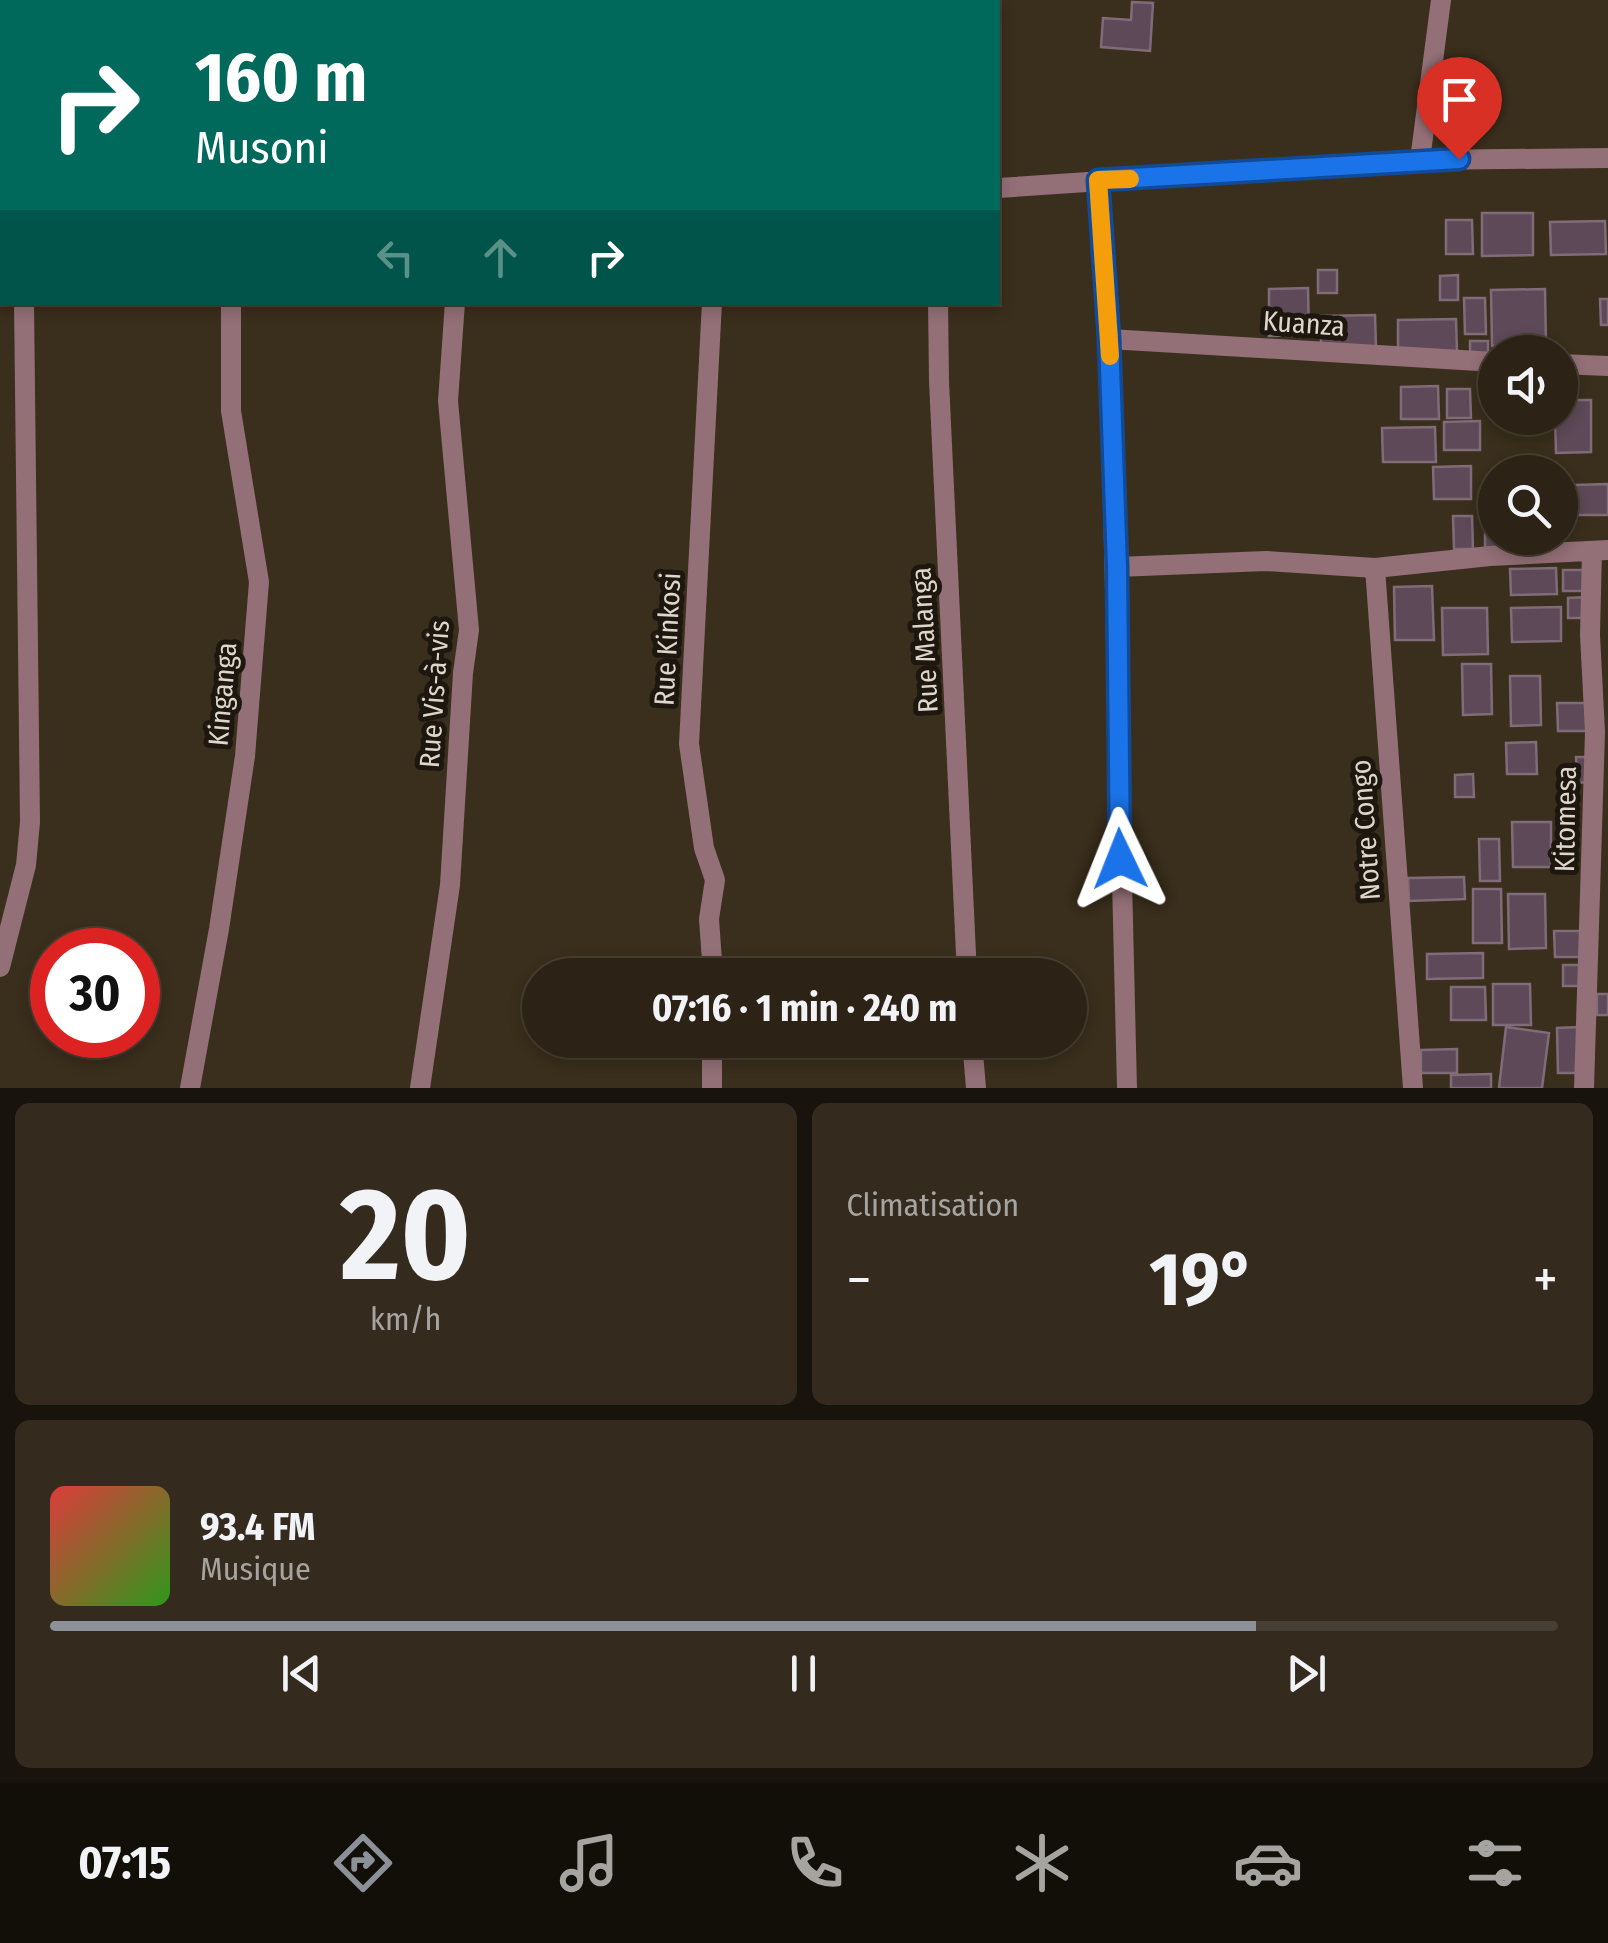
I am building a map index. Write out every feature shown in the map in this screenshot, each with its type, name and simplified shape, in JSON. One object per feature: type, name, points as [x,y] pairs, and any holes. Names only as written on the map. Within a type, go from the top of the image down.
[{"type":"street","points":[[1420,160],[1441,0]]},
{"type":"street","points":[[1000,188],[1420,160],[1608,158]]},
{"type":"street","points":[[1098,180],[1109,338],[1117,567],[1117,744],[1127,1088]]},
{"type":"street","points":[[0,967],[26,865],[30,822],[24,305]]},
{"type":"street","name":"Kinganga","points":[[190,1088],[220,929],[245,756],[258,582],[231,411],[231,305]]},
{"type":"street","name":"Rue Vis-à-vis","points":[[420,1088],[450,885],[468,630],[448,401],[455,305]]},
{"type":"street","name":"Rue Kinkosi","points":[[711,958],[709,920],[715,880],[704,848],[689,744],[712,305]]},
{"type":"street","name":"Rue Malanga","points":[[938,305],[966,958]]},
{"type":"street","name":"Kuanza","points":[[1109,338],[1478,361]]},
{"type":"street","points":[[1578,365],[1608,366]]},
{"type":"street","points":[[1117,567],[1266,562],[1374,568],[1600,550]]},
{"type":"street","name":"Kitomesa","points":[[1584,1088],[1595,732],[1590,635],[1600,550]]},
{"type":"street","name":"Notre Congo","points":[[1374,568],[1414,1088]]},
{"type":"street","points":[[712,1058],[712,1088]]},
{"type":"street","points":[[974,1058],[976,1088]]},
{"type":"building","points":[[1132,2],[1153,3],[1150,51],[1101,47],[1103,18],[1131,20]]},
{"type":"building","points":[[1482,213],[1533,213],[1533,255],[1482,256]]},
{"type":"building","points":[[1446,220],[1472,220],[1473,254],[1446,254]]},
{"type":"building","points":[[1605,221],[1606,254],[1551,255],[1550,222]]},
{"type":"building","points":[[1318,270],[1337,270],[1337,293],[1318,293]]},
{"type":"building","points":[[1458,275],[1458,300],[1440,300],[1440,276]]},
{"type":"building","points":[[1308,288],[1309,335],[1269,336],[1269,289]]},
{"type":"building","points":[[1545,289],[1546,335],[1492,335],[1491,290]]},
{"type":"building","points":[[1464,298],[1485,298],[1486,334],[1465,334]]},
{"type":"building","points":[[1600,299],[1608,299],[1608,325],[1601,325]]},
{"type":"building","points":[[1375,315],[1376,347],[1321,348],[1321,316]]},
{"type":"building","points":[[1456,319],[1457,351],[1398,352],[1398,320]]},
{"type":"building","points":[[1470,341],[1478,341],[1478,357],[1470,357]]},
{"type":"building","points":[[1438,386],[1439,419],[1401,419],[1401,387]]},
{"type":"building","points":[[1447,389],[1470,389],[1471,418],[1447,418]]},
{"type":"building","points":[[1578,400],[1591,400],[1591,452],[1556,453],[1555,435],[1578,435]]},
{"type":"building","points":[[1478,421],[1480,450],[1444,450],[1444,422]]},
{"type":"building","points":[[1435,427],[1436,462],[1383,462],[1382,428]]},
{"type":"building","points":[[1471,466],[1471,499],[1434,499],[1433,467]]},
{"type":"building","points":[[1608,484],[1608,515],[1578,515],[1578,485]]},
{"type":"building","points":[[1453,516],[1472,516],[1473,549],[1454,549]]},
{"type":"building","points":[[1556,568],[1557,594],[1511,595],[1510,569]]},
{"type":"building","points":[[1563,570],[1588,570],[1588,591],[1563,591]]},
{"type":"building","points":[[1432,586],[1434,640],[1395,640],[1394,587]]},
{"type":"building","points":[[1586,597],[1587,618],[1568,618],[1568,598]]},
{"type":"building","points":[[1561,607],[1561,641],[1512,642],[1511,608]]},
{"type":"building","points":[[1442,608],[1487,608],[1488,654],[1443,655]]},
{"type":"building","points":[[1462,664],[1491,664],[1492,714],[1463,715]]},
{"type":"building","points":[[1510,676],[1540,676],[1541,725],[1511,726]]},
{"type":"building","points":[[1557,703],[1588,703],[1589,731],[1558,731]]},
{"type":"building","points":[[1536,742],[1537,774],[1507,774],[1506,743]]},
{"type":"building","points":[[1576,757],[1588,757],[1588,782],[1577,783]]},
{"type":"building","points":[[1473,774],[1474,797],[1455,797],[1455,775]]},
{"type":"building","points":[[1512,822],[1551,822],[1551,867],[1513,867]]},
{"type":"building","points":[[1479,839],[1499,839],[1500,881],[1480,881]]},
{"type":"building","points":[[1464,877],[1465,899],[1409,901],[1408,878]]},
{"type":"building","points":[[1473,889],[1501,889],[1502,943],[1473,943]]},
{"type":"building","points":[[1508,894],[1545,894],[1546,948],[1509,949]]},
{"type":"building","points":[[1554,931],[1583,931],[1583,957],[1555,957]]},
{"type":"building","points":[[1483,953],[1483,978],[1427,979],[1427,954]]},
{"type":"building","points":[[1563,965],[1584,965],[1585,986],[1563,986]]},
{"type":"building","points":[[1493,984],[1530,984],[1531,1025],[1493,1025]]},
{"type":"building","points":[[1451,987],[1485,987],[1486,1020],[1451,1020]]},
{"type":"building","points":[[1597,994],[1608,994],[1608,1015],[1597,1015]]},
{"type":"building","points":[[1506,1027],[1549,1033],[1542,1088],[1499,1088]]},
{"type":"building","points":[[1578,1027],[1579,1073],[1558,1073],[1557,1028]]},
{"type":"building","points":[[1457,1049],[1457,1073],[1421,1073],[1421,1050]]},
{"type":"building","points":[[1491,1074],[1491,1088],[1451,1088],[1451,1075]]},
{"type":"slow traffic","points":[[1110,356],[1098,180],[1130,179]]},
{"type":"route","points":[[1120,859],[1117,567],[1109,338],[1098,180],[1459,159]]}]
